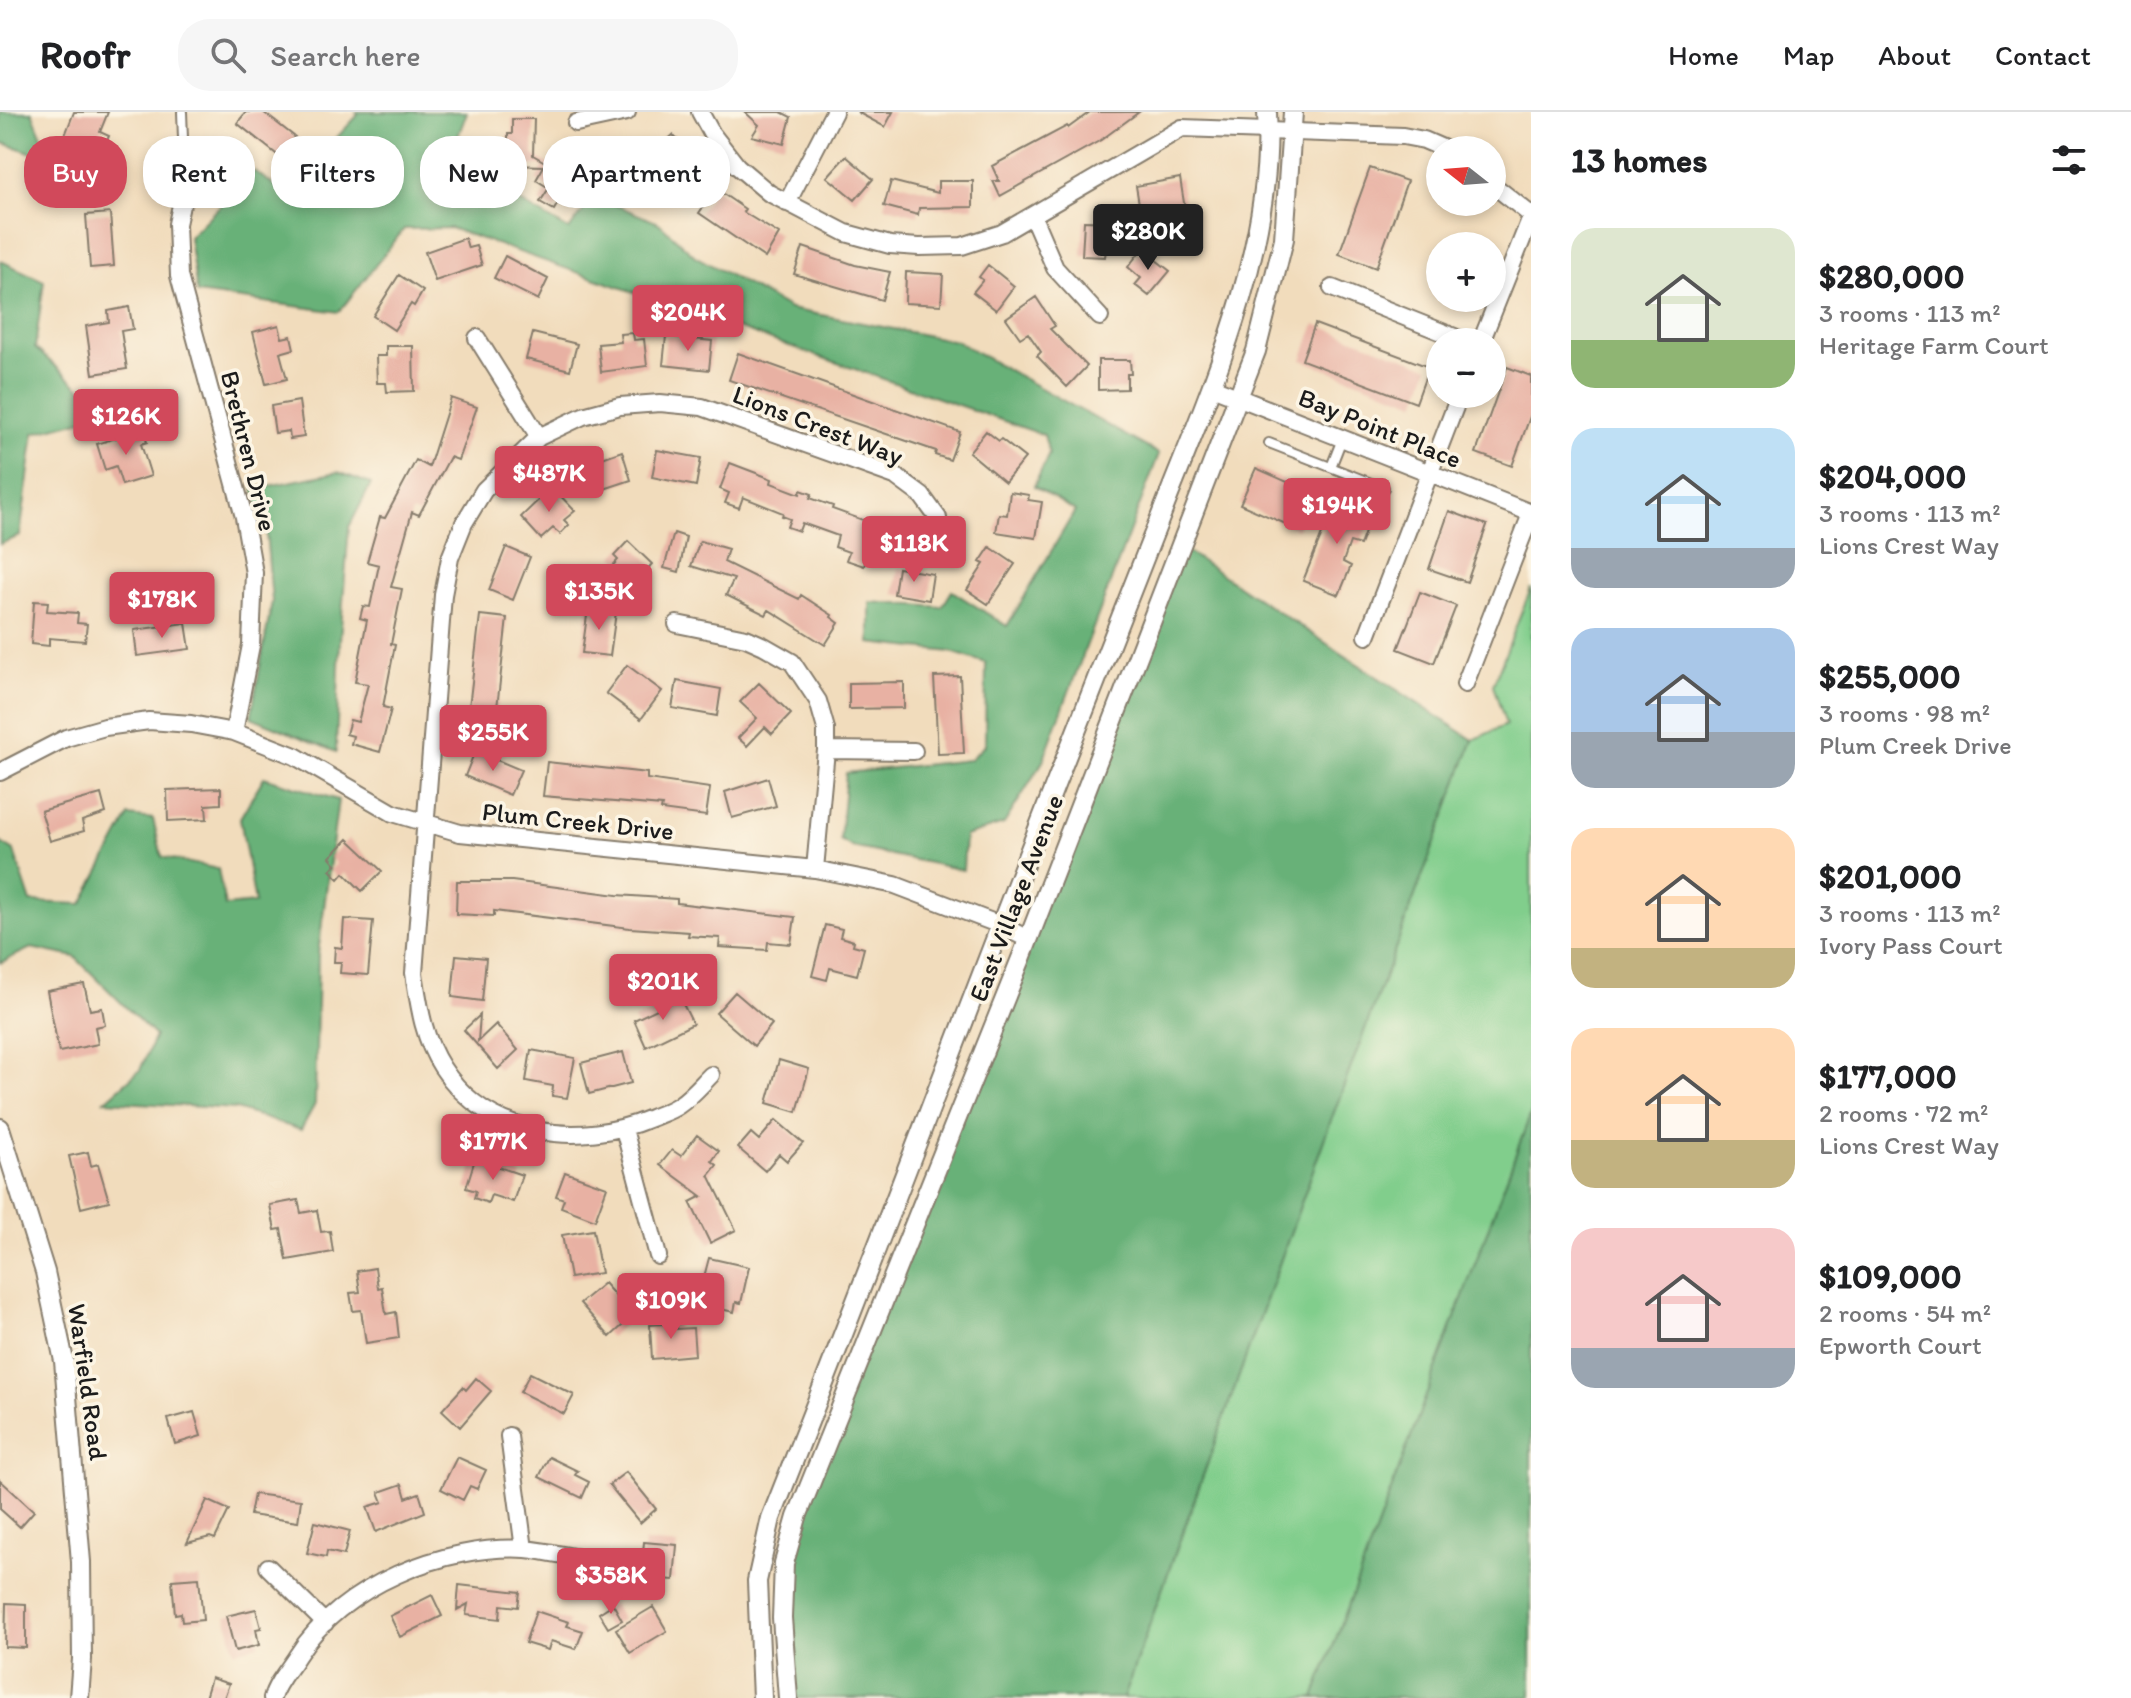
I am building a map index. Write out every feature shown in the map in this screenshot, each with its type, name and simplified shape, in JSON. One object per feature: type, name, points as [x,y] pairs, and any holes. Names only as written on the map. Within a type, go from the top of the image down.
[{"type":"street","points":[[576,123],[627,112]]},
{"type":"street","points":[[700,112],[712,134],[737,166],[769,193],[846,233],[890,245],[919,247],[962,246],[1002,233],[1182,128],[1267,121],[1292,131],[1403,136],[1426,141]]},
{"type":"street","points":[[787,203],[834,112]]},
{"type":"street","name":"East Village Avenue","points":[[788,1698],[782,1618],[784,1563],[797,1517],[1028,939],[1256,351],[1284,239],[1293,112]]},
{"type":"street","name":"East Village Avenue","points":[[762,1698],[757,1581],[771,1518],[1212,387],[1242,288],[1261,210],[1267,121]]},
{"type":"street","points":[[1487,328],[1531,216],[1506,195]]},
{"type":"street","name":"Brethren Drive","points":[[180,208],[177,224],[179,276],[244,517],[254,573],[251,645],[234,732]]},
{"type":"street","points":[[1033,217],[1055,268],[1100,317]]},
{"type":"street","points":[[1332,288],[1432,328]]},
{"type":"street","points":[[477,338],[539,437]]},
{"type":"street","name":"Bay Point Place","points":[[1212,387],[1531,514]]},
{"type":"street","name":"Lions Crest Way","points":[[711,1075],[678,1106],[624,1129],[566,1135],[540,1132],[508,1122],[488,1111],[441,1066],[420,1019],[414,973],[443,595],[450,558],[464,523],[484,490],[539,437],[583,416],[620,406],[660,403],[702,407],[895,476],[922,496],[938,518]]},
{"type":"street","points":[[1367,636],[1454,408]]},
{"type":"street","points":[[1465,684],[1531,514]]},
{"type":"street","points":[[677,624],[746,638],[792,662],[818,701],[826,729],[826,750],[815,869]]},
{"type":"street","name":"Plum Creek Drive","points":[[0,772],[66,738],[105,727],[149,721],[191,724],[234,732],[295,756],[393,813],[460,833],[815,869],[895,885],[1000,925],[1028,939]]},
{"type":"street","points":[[826,750],[914,751]]},
{"type":"street","name":"Warfield Road","points":[[0,1128],[45,1272],[64,1361],[81,1562],[82,1659],[79,1698]]},
{"type":"street","points":[[624,1129],[658,1256]]},
{"type":"street","points":[[509,1436],[524,1549]]},
{"type":"street","points":[[272,1698],[307,1640],[363,1593],[387,1579],[430,1561],[454,1555],[524,1549],[580,1558]]},
{"type":"street","points":[[268,1567],[325,1623]]},
{"type":"lane","points":[[182,112],[183,136]]},
{"type":"lane","points":[[1331,467],[1342,439]]},
{"type":"lane","points":[[1269,443],[1384,488]]},
{"type":"green space","points":[[0,112],[32,112],[42,136],[24,136],[24,150],[0,142]]},
{"type":"green space","points":[[356,112],[467,112],[458,136],[420,136],[420,208],[527,206],[569,230],[585,208],[623,208],[659,223],[695,256],[790,309],[956,341],[1159,454],[1042,763],[1004,824],[965,836],[963,870],[852,847],[840,840],[846,773],[969,760],[985,745],[986,663],[951,652],[870,643],[870,602],[942,607],[952,591],[1007,626],[1075,511],[1034,486],[1049,454],[1044,435],[450,228],[404,229],[339,312],[197,293],[189,237],[218,208],[255,208],[255,172],[271,183],[271,208],[404,208],[404,136],[338,136],[358,115]]},
{"type":"green space","points":[[1,261],[44,281],[35,348],[109,413],[34,433],[20,536],[0,544]]},
{"type":"green space","points":[[338,472],[371,484],[349,527],[340,640],[336,752],[251,717],[272,601],[266,533],[253,489]]},
{"type":"green space","points":[[1180,547],[1473,740],[1327,1131],[1123,1698],[788,1698],[784,1563]]},
{"type":"green space","points":[[1531,588],[1531,1113],[1314,1698],[1123,1698],[1327,1131],[1473,740],[1506,725],[1493,685]]},
{"type":"green space","points":[[264,777],[338,800],[318,954],[315,1104],[301,1130],[236,1109],[105,1101],[140,1070],[155,1036],[75,957],[31,948],[0,963],[0,842],[14,851],[31,902],[82,904],[129,816],[153,819],[162,857],[218,869],[225,906],[255,903],[240,818]]},
{"type":"green space","points":[[1531,1113],[1531,1698],[1314,1698]]},
{"type":"building","points":[[74,112],[108,112],[100,132],[109,136],[65,136]]},
{"type":"building","points":[[246,112],[263,112],[294,136],[271,136],[271,150],[237,123]]},
{"type":"building","points":[[745,112],[781,112],[791,117],[784,144],[752,136],[759,125]]},
{"type":"building","points":[[857,112],[893,112],[885,127]]},
{"type":"building","points":[[1090,112],[1139,112],[1101,140],[1000,196],[993,181],[999,181],[992,166],[1068,128]]},
{"type":"building","points":[[512,119],[534,119],[533,155],[543,161],[543,166],[527,166],[527,136],[508,136],[512,134]]},
{"type":"building","points":[[846,156],[873,179],[855,200],[827,177]]},
{"type":"building","points":[[543,168],[543,184],[536,180]]},
{"type":"building","points":[[1370,168],[1407,181],[1376,268],[1339,254]]},
{"type":"building","points":[[1180,178],[1185,209],[1141,216],[1136,186]]},
{"type":"building","points":[[891,181],[938,193],[938,181],[973,181],[973,207],[919,208],[918,215],[884,206]]},
{"type":"building","points":[[730,199],[745,209],[743,212],[779,234],[765,258],[699,213],[703,208],[730,208]]},
{"type":"building","points":[[110,213],[114,266],[90,268],[86,215]]},
{"type":"building","points":[[1084,221],[1110,222],[1105,257],[1082,256]]},
{"type":"building","points":[[465,238],[468,248],[476,246],[482,265],[435,281],[425,252]]},
{"type":"building","points":[[803,247],[855,265],[890,272],[882,300],[794,274]]},
{"type":"building","points":[[1142,249],[1170,271],[1149,296],[1135,285],[1141,278],[1128,267]]},
{"type":"building","points":[[505,256],[548,279],[538,300],[494,278]]},
{"type":"building","points":[[988,265],[1014,286],[996,310],[973,292],[983,280],[979,277]]},
{"type":"building","points":[[906,272],[943,274],[941,305],[905,303]]},
{"type":"building","points":[[399,275],[423,291],[394,330],[373,316]]},
{"type":"building","points":[[1036,297],[1055,326],[1050,329],[1087,366],[1067,387],[1037,356],[1041,352],[1028,333],[1020,338],[1006,318]]},
{"type":"building","points":[[129,307],[133,329],[121,331],[127,369],[93,374],[86,326],[109,322],[108,311]]},
{"type":"building","points":[[1315,324],[1426,366],[1426,375],[1416,403],[1302,360]]},
{"type":"building","points":[[279,325],[282,338],[291,336],[294,349],[280,353],[287,379],[266,384],[253,332]]},
{"type":"building","points":[[533,333],[577,344],[570,370],[526,359]]},
{"type":"building","points":[[633,333],[634,340],[644,339],[647,366],[601,372],[598,344],[621,342],[620,334]]},
{"type":"building","points":[[666,336],[712,341],[709,370],[663,365]]},
{"type":"building","points":[[386,346],[413,346],[414,391],[387,392],[386,383],[377,383],[376,356],[386,356]]},
{"type":"building","points":[[738,353],[960,432],[950,460],[935,455],[936,451],[729,380]]},
{"type":"building","points":[[1098,360],[1130,360],[1131,374],[1127,374],[1127,389],[1098,390]]},
{"type":"building","points":[[1507,367],[1531,376],[1531,414],[1512,466],[1476,453],[1492,408],[1506,408]]},
{"type":"building","points":[[451,398],[477,407],[458,460],[450,457],[419,515],[412,512],[391,587],[402,589],[383,707],[391,709],[380,752],[351,744],[353,736],[346,734],[350,720],[358,722],[368,684],[355,682],[367,620],[360,618],[363,606],[370,607],[379,565],[367,562],[380,517],[385,518],[416,460],[429,467]]},
{"type":"building","points":[[299,401],[304,437],[290,439],[289,431],[275,433],[271,406]]},
{"type":"building","points":[[143,429],[147,442],[141,444],[151,476],[122,485],[116,466],[105,470],[97,444]]},
{"type":"building","points":[[986,431],[1025,458],[1005,482],[969,452]]},
{"type":"building","points":[[657,450],[701,458],[696,486],[652,477]]},
{"type":"building","points":[[622,451],[631,480],[589,494],[579,466]]},
{"type":"building","points":[[730,463],[800,494],[801,490],[812,494],[810,498],[833,506],[832,509],[877,525],[875,531],[885,535],[876,560],[867,557],[864,566],[846,560],[849,552],[835,547],[838,536],[802,523],[799,531],[787,527],[790,519],[782,516],[783,513],[743,497],[739,508],[725,503],[729,493],[720,489]]},
{"type":"building","points":[[1256,468],[1312,493],[1297,529],[1240,504]]},
{"type":"building","points":[[552,487],[575,511],[564,520],[569,525],[560,534],[553,528],[541,539],[521,517]]},
{"type":"building","points":[[1010,492],[1029,495],[1028,500],[1042,502],[1036,538],[996,532],[999,514],[1007,515]]},
{"type":"building","points":[[1337,497],[1373,511],[1360,545],[1350,542],[1343,562],[1351,566],[1339,595],[1303,581]]},
{"type":"building","points":[[1449,511],[1487,525],[1467,582],[1429,569]]},
{"type":"building","points":[[674,533],[686,537],[679,572],[664,568]]},
{"type":"building","points":[[628,541],[652,564],[621,597],[601,578],[618,560],[614,556]]},
{"type":"building","points":[[700,541],[728,549],[724,562],[799,599],[801,595],[832,615],[839,623],[825,645],[769,610],[766,615],[726,595],[734,579],[691,566]]},
{"type":"building","points":[[506,547],[530,557],[513,600],[489,590]]},
{"type":"building","points":[[990,547],[1015,564],[988,604],[967,590],[984,564],[980,562]]},
{"type":"building","points":[[898,568],[933,574],[929,600],[894,594]]},
{"type":"building","points":[[1420,592],[1456,606],[1434,663],[1398,649]]},
{"type":"building","points":[[34,601],[48,602],[47,611],[78,613],[77,623],[87,624],[85,641],[49,638],[49,646],[31,644]]},
{"type":"building","points":[[588,608],[616,612],[610,656],[582,653]]},
{"type":"building","points":[[480,615],[507,618],[495,726],[467,724]]},
{"type":"building","points":[[186,623],[190,649],[137,656],[134,630]]},
{"type":"building","points":[[627,665],[662,691],[641,719],[606,693]]},
{"type":"building","points":[[960,676],[964,753],[938,754],[934,677]]},
{"type":"building","points":[[677,681],[721,689],[717,716],[672,708]]},
{"type":"building","points":[[904,682],[904,708],[849,709],[849,683]]},
{"type":"building","points":[[759,683],[791,714],[772,734],[765,727],[747,746],[738,738],[757,718],[740,702]]},
{"type":"building","points":[[475,751],[521,770],[510,795],[465,776]]},
{"type":"building","points":[[547,762],[647,773],[647,779],[710,788],[706,816],[661,810],[662,806],[543,796]]},
{"type":"building","points":[[768,778],[776,806],[732,818],[725,792]]},
{"type":"building","points":[[221,788],[221,804],[206,805],[207,819],[168,821],[167,790]]},
{"type":"building","points":[[101,794],[106,813],[82,821],[84,831],[50,841],[41,811]]},
{"type":"building","points":[[348,839],[382,871],[362,891],[344,873],[339,879],[330,870],[336,864],[330,857]]},
{"type":"building","points":[[457,881],[512,881],[617,895],[677,899],[677,903],[795,917],[791,944],[768,942],[767,950],[719,947],[720,938],[688,936],[689,932],[494,911],[494,916],[456,914]]},
{"type":"building","points":[[344,919],[373,921],[368,975],[340,973],[341,962],[334,962],[335,947],[342,948]]},
{"type":"building","points":[[825,925],[842,929],[840,937],[864,948],[857,975],[830,968],[827,980],[812,976]]},
{"type":"building","points":[[456,955],[486,958],[482,1001],[452,997]]},
{"type":"building","points":[[84,984],[90,1010],[102,1008],[105,1025],[95,1027],[98,1044],[59,1052],[47,991]]},
{"type":"building","points":[[735,992],[772,1024],[754,1046],[716,1013]]},
{"type":"building","points":[[680,998],[693,1024],[646,1047],[634,1020]]},
{"type":"building","points":[[480,1015],[478,1041],[496,1024],[518,1050],[498,1069],[464,1030]]},
{"type":"building","points":[[531,1050],[575,1058],[567,1098],[552,1096],[553,1086],[526,1081]]},
{"type":"building","points":[[623,1052],[631,1083],[589,1094],[581,1063]]},
{"type":"building","points":[[779,1060],[809,1069],[797,1112],[767,1103]]},
{"type":"building","points":[[776,1120],[803,1143],[787,1161],[779,1154],[765,1171],[738,1148],[751,1133],[759,1140]]},
{"type":"building","points":[[697,1135],[719,1151],[712,1161],[717,1165],[709,1175],[736,1230],[710,1243],[690,1202],[702,1196],[660,1165],[672,1150],[681,1156]]},
{"type":"building","points":[[88,1152],[91,1166],[98,1164],[109,1201],[81,1208],[69,1156]]},
{"type":"building","points":[[475,1159],[522,1175],[513,1202],[491,1195],[488,1203],[474,1198],[476,1191],[466,1188]]},
{"type":"building","points":[[565,1172],[607,1187],[595,1220],[561,1207],[564,1199],[556,1196]]},
{"type":"building","points":[[298,1200],[301,1213],[317,1210],[321,1232],[330,1231],[333,1252],[287,1260],[281,1229],[275,1230],[270,1205]]},
{"type":"building","points":[[593,1230],[601,1273],[570,1278],[562,1235]]},
{"type":"building","points":[[709,1258],[749,1267],[741,1303],[736,1302],[734,1312],[707,1306],[714,1279],[704,1277]]},
{"type":"building","points":[[375,1268],[386,1314],[396,1312],[399,1338],[366,1343],[361,1310],[353,1311],[350,1293],[360,1292],[357,1271]]},
{"type":"building","points":[[604,1283],[633,1316],[610,1337],[580,1303]]},
{"type":"building","points":[[676,1323],[677,1329],[693,1328],[695,1355],[652,1359],[650,1325]]},
{"type":"building","points":[[530,1373],[574,1395],[564,1414],[520,1392]]},
{"type":"building","points":[[476,1378],[491,1391],[460,1427],[442,1410]]},
{"type":"building","points":[[194,1412],[201,1436],[175,1444],[168,1419]]},
{"type":"building","points":[[457,1457],[486,1470],[477,1489],[470,1486],[463,1500],[441,1489]]},
{"type":"building","points":[[549,1457],[578,1471],[575,1475],[589,1482],[582,1498],[539,1477]]},
{"type":"building","points":[[626,1472],[656,1509],[640,1523],[609,1485]]},
{"type":"building","points":[[0,1480],[34,1511],[20,1527],[0,1509]]},
{"type":"building","points":[[402,1484],[406,1498],[419,1493],[425,1512],[376,1532],[367,1507],[383,1502],[379,1492]]},
{"type":"building","points":[[254,1494],[301,1500],[298,1522],[250,1515]]},
{"type":"building","points":[[207,1500],[229,1510],[215,1539],[210,1537],[187,1543]]},
{"type":"building","points":[[315,1522],[350,1531],[344,1555],[327,1551],[326,1557],[307,1553]]},
{"type":"building","points":[[644,1542],[677,1545],[674,1580],[649,1578],[650,1564],[642,1563]]},
{"type":"building","points":[[199,1578],[203,1620],[182,1622],[181,1613],[175,1614],[172,1580]]},
{"type":"building","points":[[459,1585],[520,1592],[518,1607],[501,1605],[500,1619],[466,1615],[468,1604],[457,1610]]},
{"type":"building","points":[[432,1595],[442,1616],[400,1637],[390,1616]]},
{"type":"building","points":[[6,1603],[26,1604],[26,1648],[5,1647]]},
{"type":"building","points":[[613,1604],[622,1620],[608,1628],[599,1613]]},
{"type":"building","points":[[653,1607],[667,1631],[630,1653],[616,1629]]},
{"type":"building","points":[[256,1609],[261,1628],[256,1629],[259,1645],[235,1651],[226,1616]]},
{"type":"building","points":[[536,1611],[569,1622],[567,1626],[583,1631],[576,1649],[551,1641],[548,1650],[525,1643]]},
{"type":"building","points":[[211,1678],[229,1684],[224,1698],[205,1698]]}]
